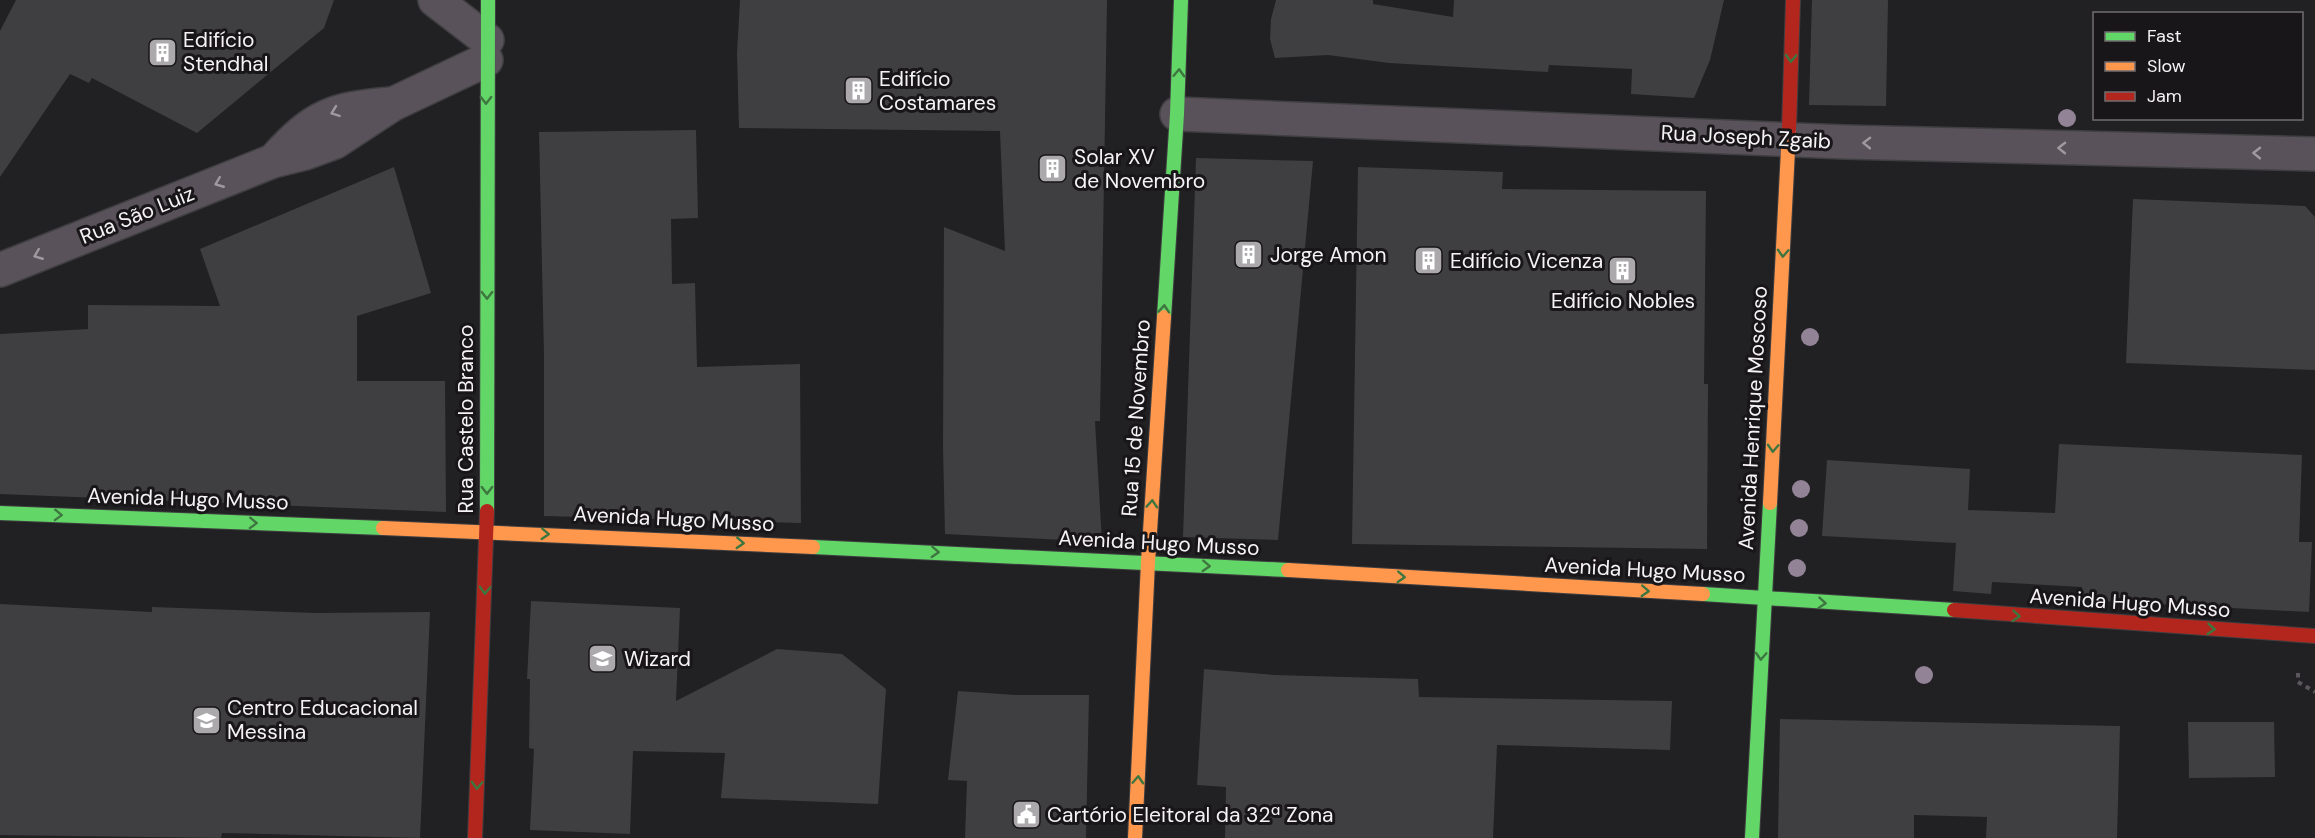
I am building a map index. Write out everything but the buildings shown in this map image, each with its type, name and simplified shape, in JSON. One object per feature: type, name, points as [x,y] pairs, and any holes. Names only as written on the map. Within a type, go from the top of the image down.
[{"type":"main road","name":"Rua Castelo Branco","points":[[475,838],[487,532],[488,0]]},
{"type":"main road","name":"Rua 15 de Novembro","points":[[1135,838],[1148,562],[1177,114],[1181,0]]},
{"type":"main road","name":"Avenida Henrique Moscoso","points":[[1752,838],[1789,139],[1793,0]]},
{"type":"main road","name":"Avenida Hugo Musso","points":[[0,513],[1148,562],[1763,598],[2315,636]]},
{"type":"street","points":[[435,0],[487,50]]},
{"type":"street","name":"Rua São Luiz","points":[[0,270],[273,161],[335,142],[393,104],[487,50]]},
{"type":"street","name":"Rua Joseph Zgaib","points":[[1177,114],[1789,139],[2315,154]]},
{"type":"traffic: fast","points":[[487,511],[488,0]]},
{"type":"traffic: fast","points":[[1164,317],[1177,114],[1181,0]]},
{"type":"traffic: fast","points":[[1752,838],[1770,503]]},
{"type":"traffic: fast","points":[[0,513],[383,528]]},
{"type":"traffic: fast","points":[[813,547],[1288,570]]},
{"type":"traffic: fast","points":[[1703,594],[1954,610]]},
{"type":"traffic: slow","points":[[1770,503],[1789,130]]},
{"type":"traffic: slow","points":[[1135,838],[1148,562],[1164,317]]},
{"type":"traffic: slow","points":[[383,528],[813,547]]},
{"type":"traffic: slow","points":[[1288,570],[1703,594]]},
{"type":"traffic: jam","points":[[1789,130],[1793,0]]},
{"type":"traffic: jam","points":[[475,838],[487,511]]},
{"type":"traffic: jam","points":[[1954,610],[2315,636]]},
{"type":"place","name":"Edifício Stendhal","points":[[162,52]]},
{"type":"place","name":"Edifício Costamares","points":[[858,91]]},
{"type":"place","name":"Solar XV de Novembro","points":[[1053,169]]},
{"type":"place","name":"Jorge Amon","points":[[1249,255]]},
{"type":"place","name":"Edifício Vicenza","points":[[1429,261]]},
{"type":"place","name":"Edifício Nobles","points":[[1623,270]]},
{"type":"place","name":"Wizard","points":[[603,659]]},
{"type":"place","name":"Centro Educacional Messina","points":[[206,720]]},
{"type":"place","name":"Cartório Eleitoral da 32ª Zona","points":[[1026,815]]}]
